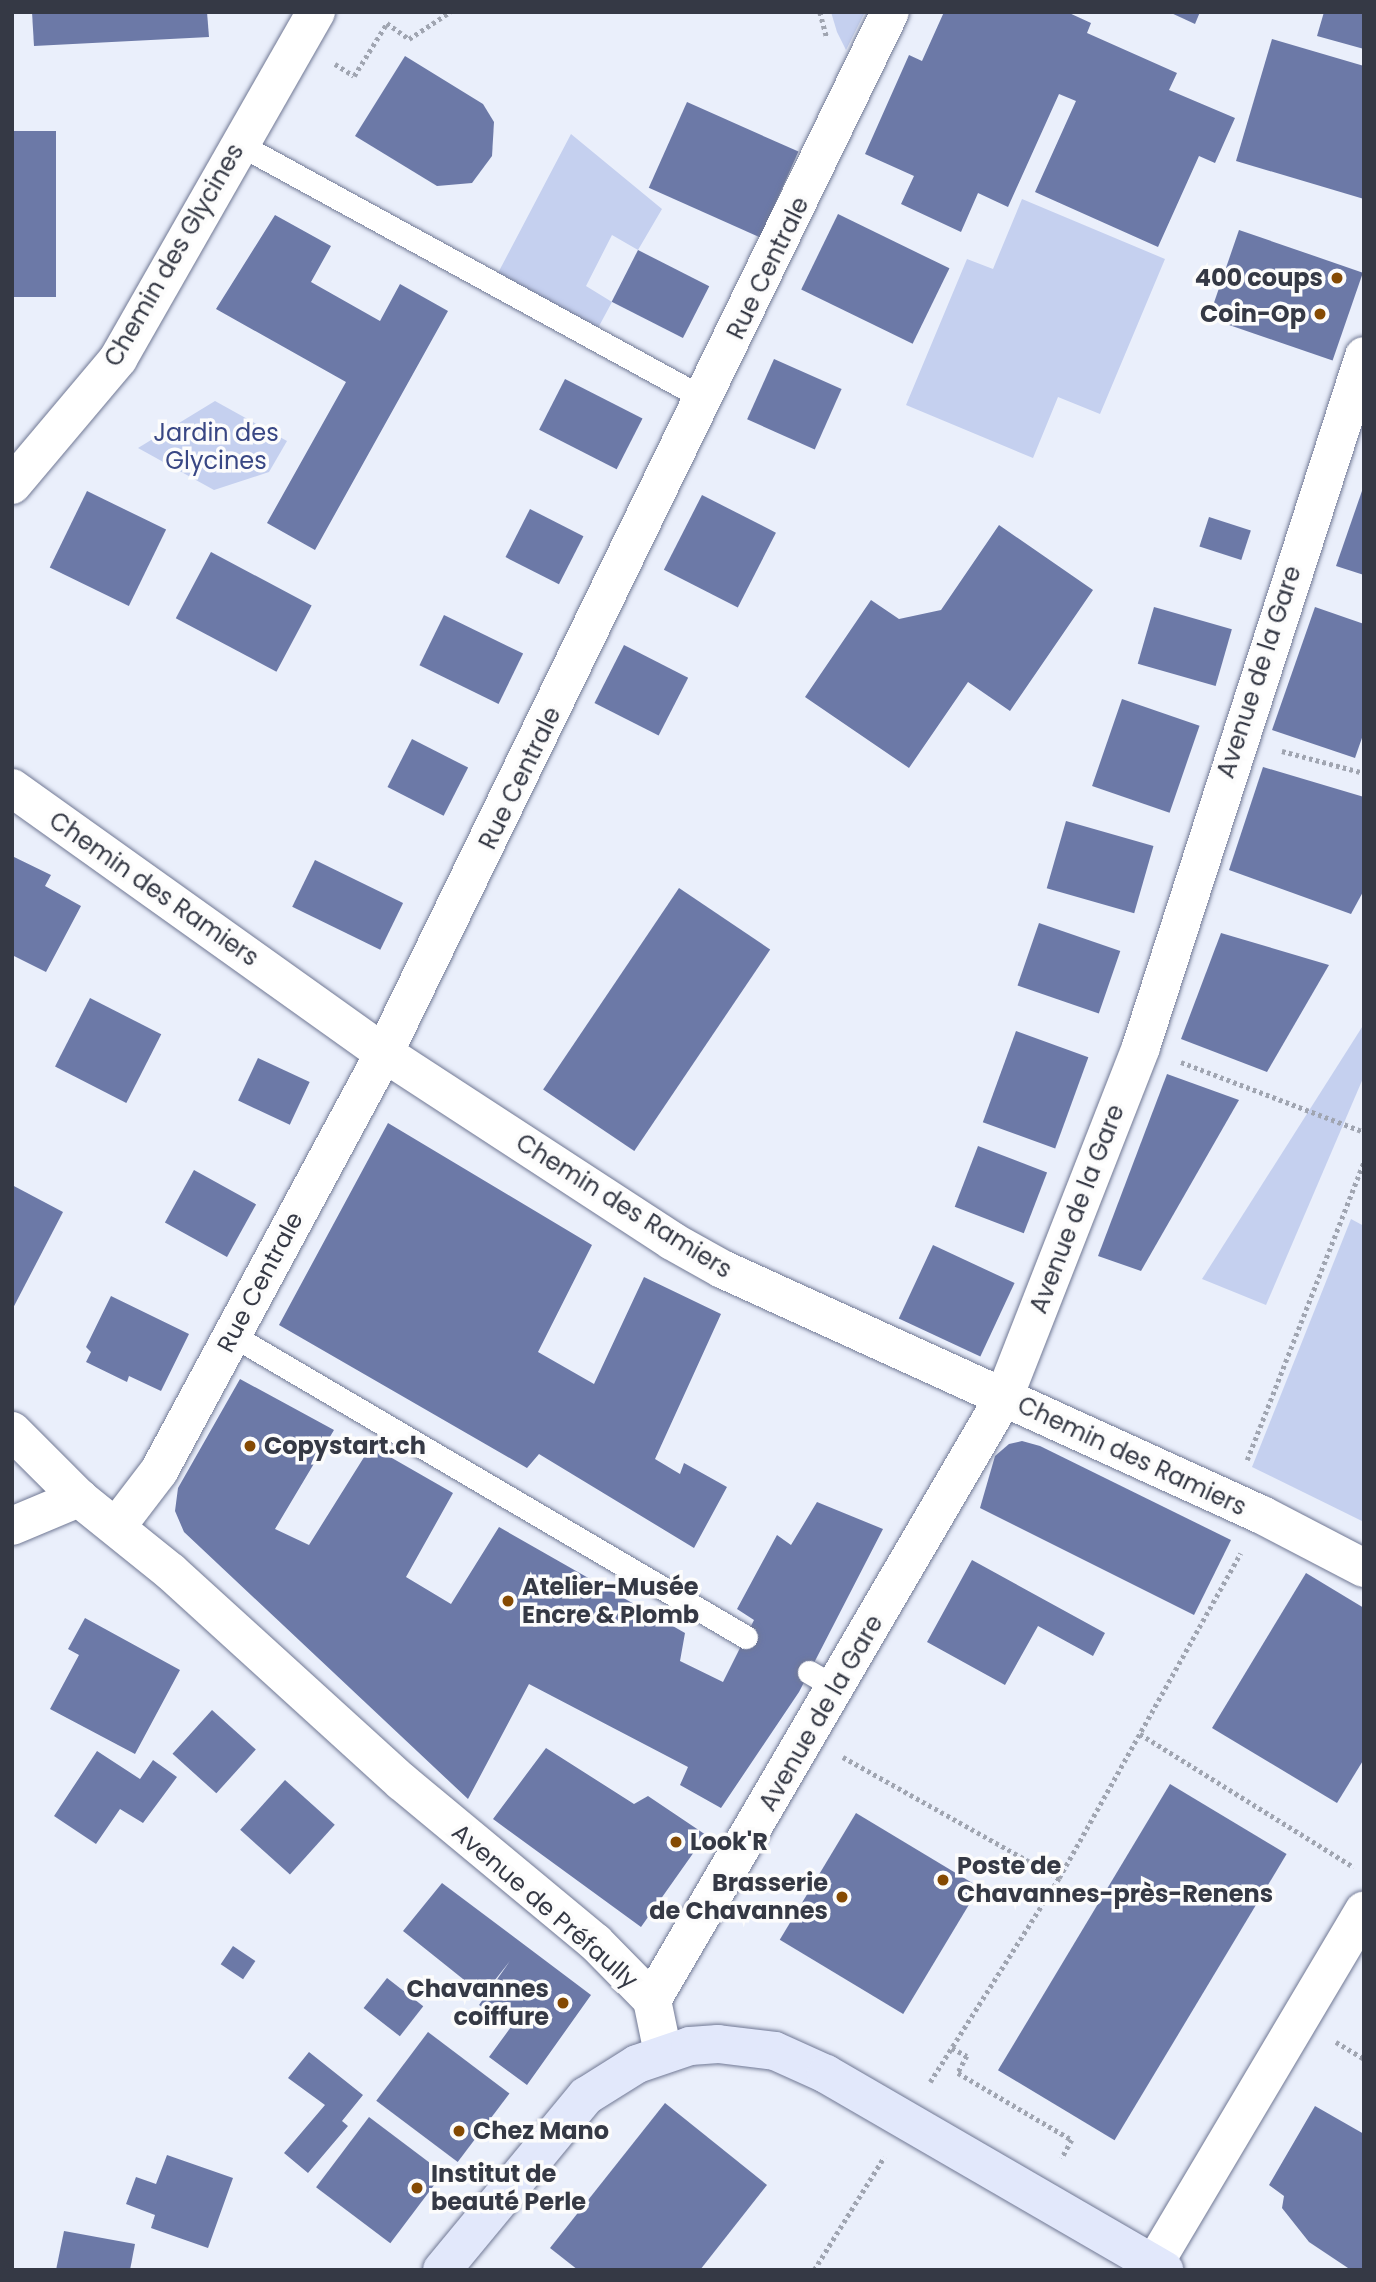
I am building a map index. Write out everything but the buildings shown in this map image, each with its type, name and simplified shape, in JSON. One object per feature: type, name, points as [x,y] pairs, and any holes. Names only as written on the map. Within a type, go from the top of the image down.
[{"type":"street","name":"Rue Centrale","points":[[117,1526],[159,1471],[384,1053],[891,12]]},
{"type":"street","name":"Chemin des Glycines","points":[[12,485],[118,359],[307,26]]},
{"type":"street","name":"Avenue de la Gare","points":[[652,2000],[808,1738],[823,1680],[1004,1397],[1141,1047],[1237,739],[1364,356]]},
{"type":"street","name":"Chemin des Ramiers","points":[[12,788],[384,1053],[722,1269],[1246,1508],[1364,1568]]},
{"type":"street","name":"Avenue de Préfaully","points":[[12,1430],[79,1498],[117,1526],[402,1782],[595,1942],[652,2000],[663,2053]]},
{"type":"street","points":[[12,1526],[79,1498]]},
{"type":"street","points":[[442,2270],[586,2096],[612,2077],[663,2053],[718,2044],[775,2051],[826,2074],[1159,2267],[1364,1911]]},
{"type":"lane","points":[[239,144],[705,398]]},
{"type":"lane","points":[[232,1335],[746,1637]]},
{"type":"path","points":[[307,26],[354,76],[387,23],[410,39],[450,12]]},
{"type":"path","points":[[1237,739],[1364,773]]},
{"type":"path","points":[[1141,1047],[1364,1132]]},
{"type":"path","points":[[932,2079],[1059,1878],[1140,1734],[1246,1508],[1364,1161]]},
{"type":"path","points":[[1140,1734],[1364,1873]]},
{"type":"path","points":[[808,1738],[1059,1878]]},
{"type":"path","points":[[952,2048],[967,2056],[958,2073],[1072,2140],[1062,2158]]},
{"type":"path","points":[[814,2270],[886,2153]]},
{"type":"green space","points":[[831,12],[865,12],[846,50],[837,32]]},
{"type":"green space","points":[[571,134],[662,209],[638,250],[612,235],[586,286],[612,302],[598,328],[498,273]]},
{"type":"green space","points":[[1022,199],[1165,259],[1100,414],[1058,397],[1033,458],[906,405],[967,259],[993,269]]},
{"type":"green space","name":"Jardin des Glycines","points":[[215,401],[287,441],[269,472],[214,490],[138,448]]},
{"type":"green space","points":[[1364,1024],[1364,1076],[1266,1305],[1202,1279]]},
{"type":"green space","points":[[1351,1219],[1364,1226],[1364,1522],[1252,1467]]},
{"type":"place","name":"400 coups","points":[[1337,278]]},
{"type":"place","name":"Coin-Op","points":[[1320,314]]},
{"type":"place","name":"Copystart.ch","points":[[250,1446]]},
{"type":"place","name":"Atelier-Musée Encre & Plomb","points":[[508,1601]]},
{"type":"place","name":"Look'R","points":[[676,1842]]},
{"type":"place","name":"Poste de Chavannes-près-Renens","points":[[943,1880]]},
{"type":"place","name":"Brasserie de Chavannes","points":[[842,1897]]},
{"type":"place","name":"Chavannes coiffure","points":[[563,2003]]},
{"type":"place","name":"Chez Mano","points":[[459,2131]]},
{"type":"place","name":"Institut de beauté Perle","points":[[417,2188]]}]
